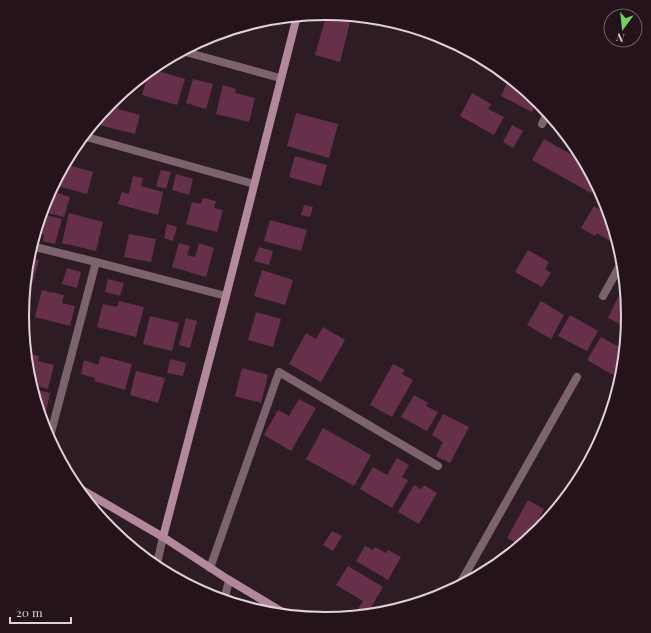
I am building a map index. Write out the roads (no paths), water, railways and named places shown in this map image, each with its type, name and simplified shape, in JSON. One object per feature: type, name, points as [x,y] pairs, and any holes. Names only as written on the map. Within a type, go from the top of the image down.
[{"type":"street","points":[[158,561],[295,22]]},
{"type":"street","points":[[190,53],[280,78]]},
{"type":"street","points":[[542,124],[545,118]]},
{"type":"street","points":[[89,138],[254,184]]},
{"type":"street","points":[[37,248],[226,296]]},
{"type":"street","points":[[52,429],[96,262]]},
{"type":"street","points":[[604,296],[618,270]]},
{"type":"street","points":[[210,568],[279,372],[438,466]]},
{"type":"street","points":[[463,579],[577,377]]},
{"type":"street","points":[[87,493],[163,537],[276,608]]},
{"type":"street","points":[[225,595],[229,580]]}]
